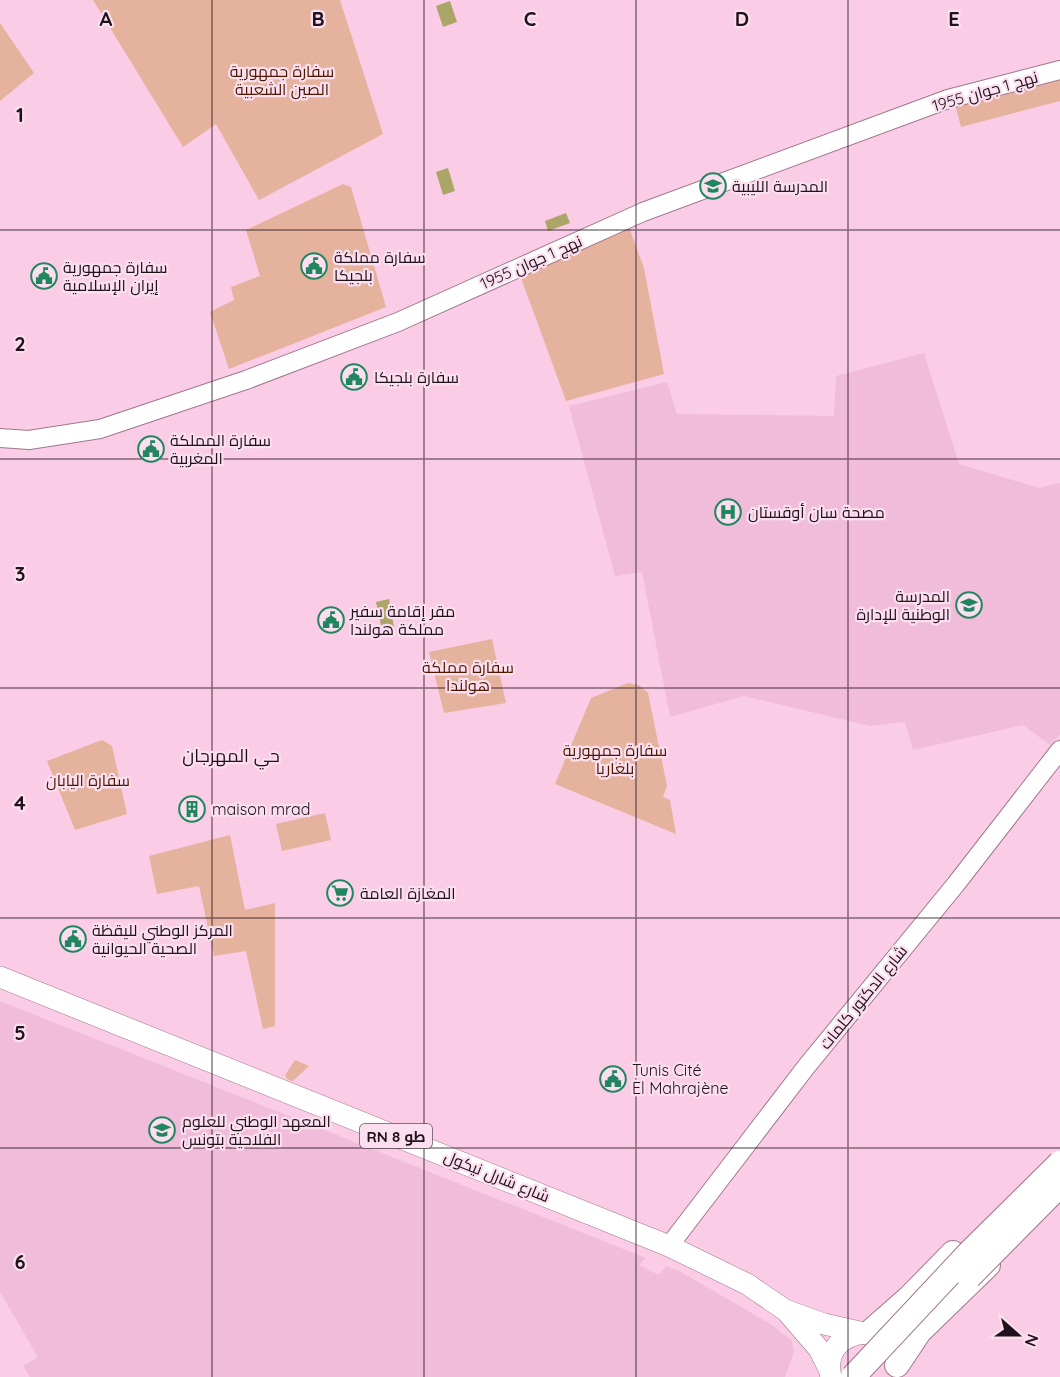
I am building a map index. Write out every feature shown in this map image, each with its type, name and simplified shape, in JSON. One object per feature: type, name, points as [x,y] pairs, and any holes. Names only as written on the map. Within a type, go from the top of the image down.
[{"type":"highway","points":[[867,1333],[910,1297],[1060,1149]]},
{"type":"highway","points":[[853,1377],[970,1252],[1060,1163]]},
{"type":"highway","points":[[871,1377],[907,1335],[1060,1185]]},
{"type":"highway","points":[[897,1372],[919,1332],[1060,1199]]},
{"type":"main road","name":"شارع شارل نيكول","points":[[0,977],[669,1246],[747,1284],[785,1310]]},
{"type":"main road","name":"RN 8 طو","points":[[785,1310],[824,1324],[867,1333]]},
{"type":"main road","points":[[785,1310],[812,1341],[826,1374]]},
{"type":"main road","points":[[826,1374],[830,1358],[842,1339],[852,1334],[867,1333],[884,1340],[891,1348],[897,1372]]},
{"type":"street","name":"نهج 1 جوان 1955","points":[[0,438],[28,440],[100,429],[246,380],[398,322],[654,208],[948,99],[1060,70]]},
{"type":"street","name":"شارع الدكتور كلمات","points":[[669,1246],[806,1067],[956,884],[1060,750]]},
{"type":"shaded area","points":[[450,1],[457,22],[443,27],[436,6]]},
{"type":"shaded area","points":[[448,168],[455,191],[443,195],[436,172]]},
{"type":"shaded area","points":[[566,213],[570,223],[548,231],[545,221]]},
{"type":"shaded area","points":[[924,353],[959,464],[1039,488],[1060,483],[1060,734],[1050,745],[1023,725],[913,750],[905,722],[870,726],[744,696],[670,717],[642,572],[615,576],[569,406],[667,382],[677,414],[834,416],[836,376]]},
{"type":"shaded area","points":[[389,599],[394,627],[382,630],[376,602]]},
{"type":"shaded area","name":"المعهد الوطني للعلوم الفلاحية بتونس","points":[[0,1001],[646,1258],[639,1265],[659,1275],[666,1266],[681,1272],[772,1325],[792,1341],[794,1352],[785,1377],[30,1377],[23,1366],[38,1357],[0,1292]]},
{"type":"green space","name":"سفارة جمهورية الصين الشعبية","points":[[93,0],[340,0],[383,134],[259,200],[216,124],[183,147]]},
{"type":"green space","points":[[0,23],[34,73],[0,101]]},
{"type":"green space","points":[[1060,74],[1060,101],[961,127],[954,100]]},
{"type":"green space","points":[[343,184],[351,187],[386,307],[229,369],[210,312],[234,300],[231,287],[260,276],[246,230]]},
{"type":"green space","points":[[629,227],[644,268],[664,374],[566,401],[520,275]]},
{"type":"green space","name":"سفارة مملكة هولندا","points":[[492,639],[506,703],[444,713],[429,652]]},
{"type":"green space","name":"سفارة جمهورية بلغاريا","points":[[628,683],[639,685],[648,693],[667,786],[663,797],[670,800],[676,834],[555,784],[591,698]]},
{"type":"green space","name":"سفارة اليابان","points":[[102,740],[112,746],[127,814],[75,830],[47,761]]},
{"type":"green space","points":[[325,813],[331,840],[282,851],[276,824]]},
{"type":"green space","points":[[230,835],[245,910],[275,903],[275,1026],[263,1029],[246,951],[214,956],[199,886],[157,894],[149,856]]},
{"type":"green space","points":[[295,1060],[309,1066],[293,1081],[288,1080],[285,1075]]},
{"type":"place","name":"المدرسة الليبية","points":[[713,186]]},
{"type":"place","name":"سفارة مملكة بلجيكا","points":[[314,266]]},
{"type":"place","name":"سفارة جمهورية إيران الإسلامية","points":[[44,276]]},
{"type":"place","name":"سفارة بلجيكا","points":[[354,377]]},
{"type":"place","name":"سفارة المملكة المغربية","points":[[151,449]]},
{"type":"place","name":"مصحة سان أوقستان","points":[[728,512]]},
{"type":"place","name":"المدرسة الوطنية للإدارة","points":[[969,605]]},
{"type":"place","name":"مقر إقامة سفير مملكة هولندا","points":[[331,620]]},
{"type":"place","name":"maison mrad","points":[[192,809]]},
{"type":"place","name":"المغازة العامة","points":[[340,893]]},
{"type":"place","name":"المركز الوطني لليقظة الصحية الحيوانية","points":[[73,939]]},
{"type":"place","name":"Tunis Cité El Mahrajène","points":[[613,1079]]},
{"type":"place","name":"المعهد الوطني للعلوم الفلاحية بتونس","points":[[162,1130]]},
{"type":"district","name":"حي المهرجان","points":[[231,755]]}]
